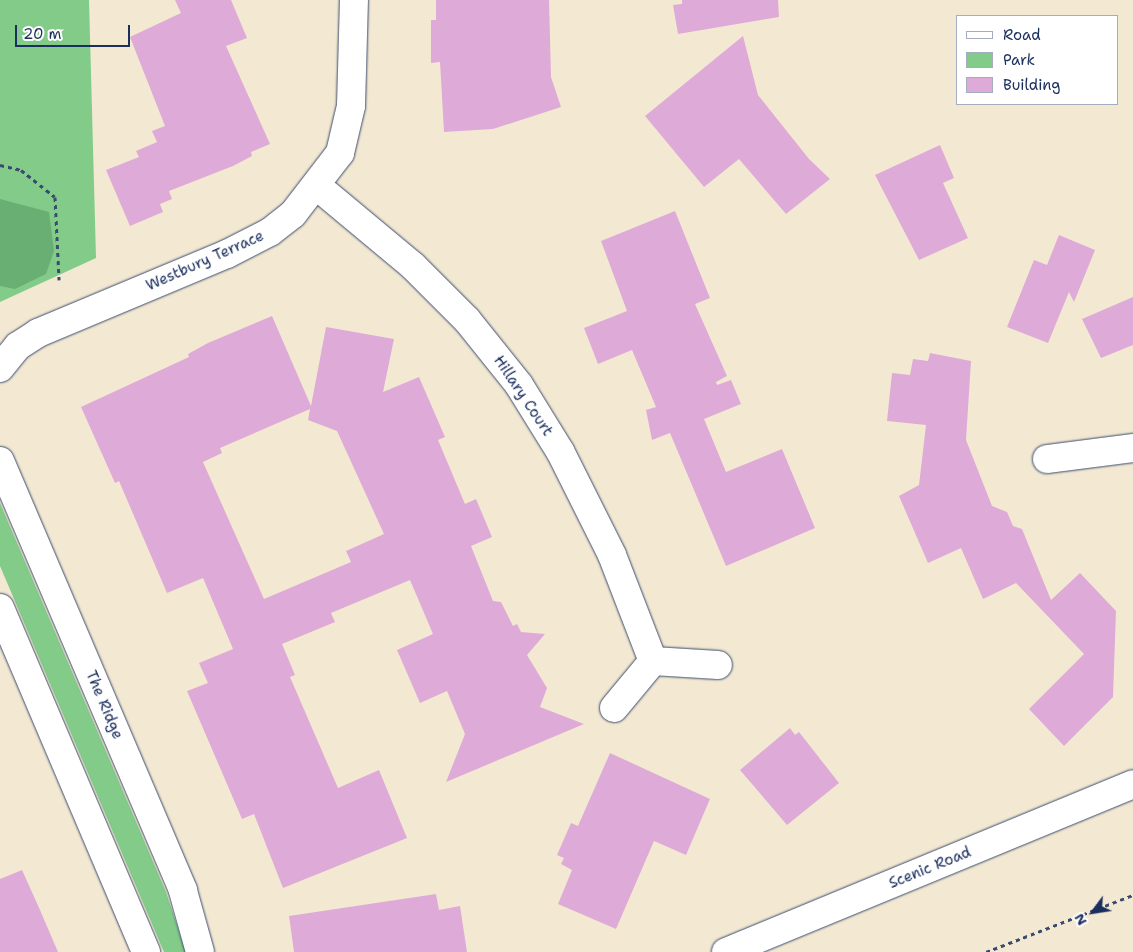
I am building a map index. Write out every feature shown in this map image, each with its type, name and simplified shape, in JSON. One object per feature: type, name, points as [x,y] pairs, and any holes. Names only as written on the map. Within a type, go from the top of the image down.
[{"type":"street","name":"Westbury Terrace","points":[[0,343],[38,333],[227,254],[270,232],[293,214],[317,186],[340,153],[351,106],[354,0]]},
{"type":"street","name":"Hillary Court","points":[[317,186],[413,266],[467,320],[519,385],[560,451],[612,555],[653,661]]},
{"type":"street","name":"Westbury Terrace","points":[[0,368],[18,346],[38,333]]},
{"type":"street","points":[[1047,459],[1133,448]]},
{"type":"street","name":"The Ridge","points":[[0,461],[183,891],[200,952]]},
{"type":"street","points":[[0,608],[146,952]]},
{"type":"street","points":[[614,708],[653,661],[718,665]]},
{"type":"street","name":"Scenic Road","points":[[726,952],[1133,784]]},
{"type":"path","points":[[0,165],[21,170],[55,197],[59,280]]},
{"type":"path","points":[[986,952],[1133,895]]},
{"type":"green space","points":[[0,0],[89,0],[96,258],[0,302]]},
{"type":"green space","points":[[0,199],[49,212],[54,251],[46,274],[15,289],[0,286]]},
{"type":"green space","points":[[0,503],[166,892],[186,952],[164,952],[0,566]]},
{"type":"building","points":[[175,0],[231,0],[247,38],[226,46],[270,144],[251,152],[252,156],[233,166],[169,191],[172,199],[160,204],[163,212],[130,226],[106,170],[139,157],[136,151],[157,142],[152,131],[165,126],[130,37],[181,13]]},
{"type":"building","points":[[436,0],[549,0],[551,77],[561,107],[493,129],[444,132],[440,62],[431,63],[431,20],[436,20]]},
{"type":"building","points":[[682,0],[778,0],[779,17],[678,34],[673,5],[682,4]]},
{"type":"building","points":[[743,36],[758,95],[809,159],[830,179],[786,214],[739,159],[704,187],[645,116]]},
{"type":"building","points":[[940,145],[954,178],[943,183],[968,238],[919,260],[875,175]]},
{"type":"building","points":[[675,211],[710,298],[695,304],[727,376],[716,382],[717,385],[731,380],[741,404],[704,419],[726,472],[782,449],[815,528],[726,566],[670,433],[652,440],[646,410],[656,407],[632,350],[598,364],[584,328],[627,311],[601,241]]},
{"type":"building","points":[[1059,235],[1095,250],[1074,302],[1069,292],[1048,343],[1007,327],[1034,260],[1047,265]]},
{"type":"building","points":[[1133,297],[1133,345],[1101,358],[1082,319]]},
{"type":"building","points":[[272,316],[311,406],[326,327],[394,339],[383,392],[419,377],[445,437],[438,440],[465,504],[476,499],[492,537],[471,546],[493,601],[501,602],[513,626],[517,624],[521,632],[545,634],[527,655],[547,688],[540,707],[584,724],[446,782],[465,734],[447,691],[420,703],[397,650],[433,634],[410,580],[331,613],[335,622],[282,644],[295,675],[290,677],[338,788],[379,770],[407,838],[283,888],[254,814],[242,819],[187,691],[208,683],[199,663],[233,649],[203,578],[167,593],[119,481],[115,483],[81,407],[189,357],[188,354],[208,343]],"holes":[[[310,409],[308,420],[337,431],[384,534],[346,551],[351,562],[264,599],[203,462],[222,453],[220,448]]]},
{"type":"building","points":[[930,353],[971,361],[966,440],[992,506],[1007,512],[1013,526],[1022,529],[1051,600],[1080,573],[1116,611],[1113,697],[1064,746],[1029,709],[1084,654],[1016,583],[983,599],[961,548],[928,563],[899,496],[919,485],[926,425],[887,421],[892,373],[910,375],[913,359],[928,361]]},
{"type":"building","points":[[790,728],[795,735],[799,732],[839,783],[787,825],[740,770]]},
{"type":"building","points":[[610,753],[710,799],[686,855],[654,841],[616,929],[558,904],[572,870],[561,864],[564,858],[557,855],[571,823],[578,826]]},
{"type":"building","points":[[22,870],[58,952],[0,952],[0,879]]},
{"type":"building","points":[[436,894],[439,910],[460,906],[467,952],[294,952],[289,916]]}]
